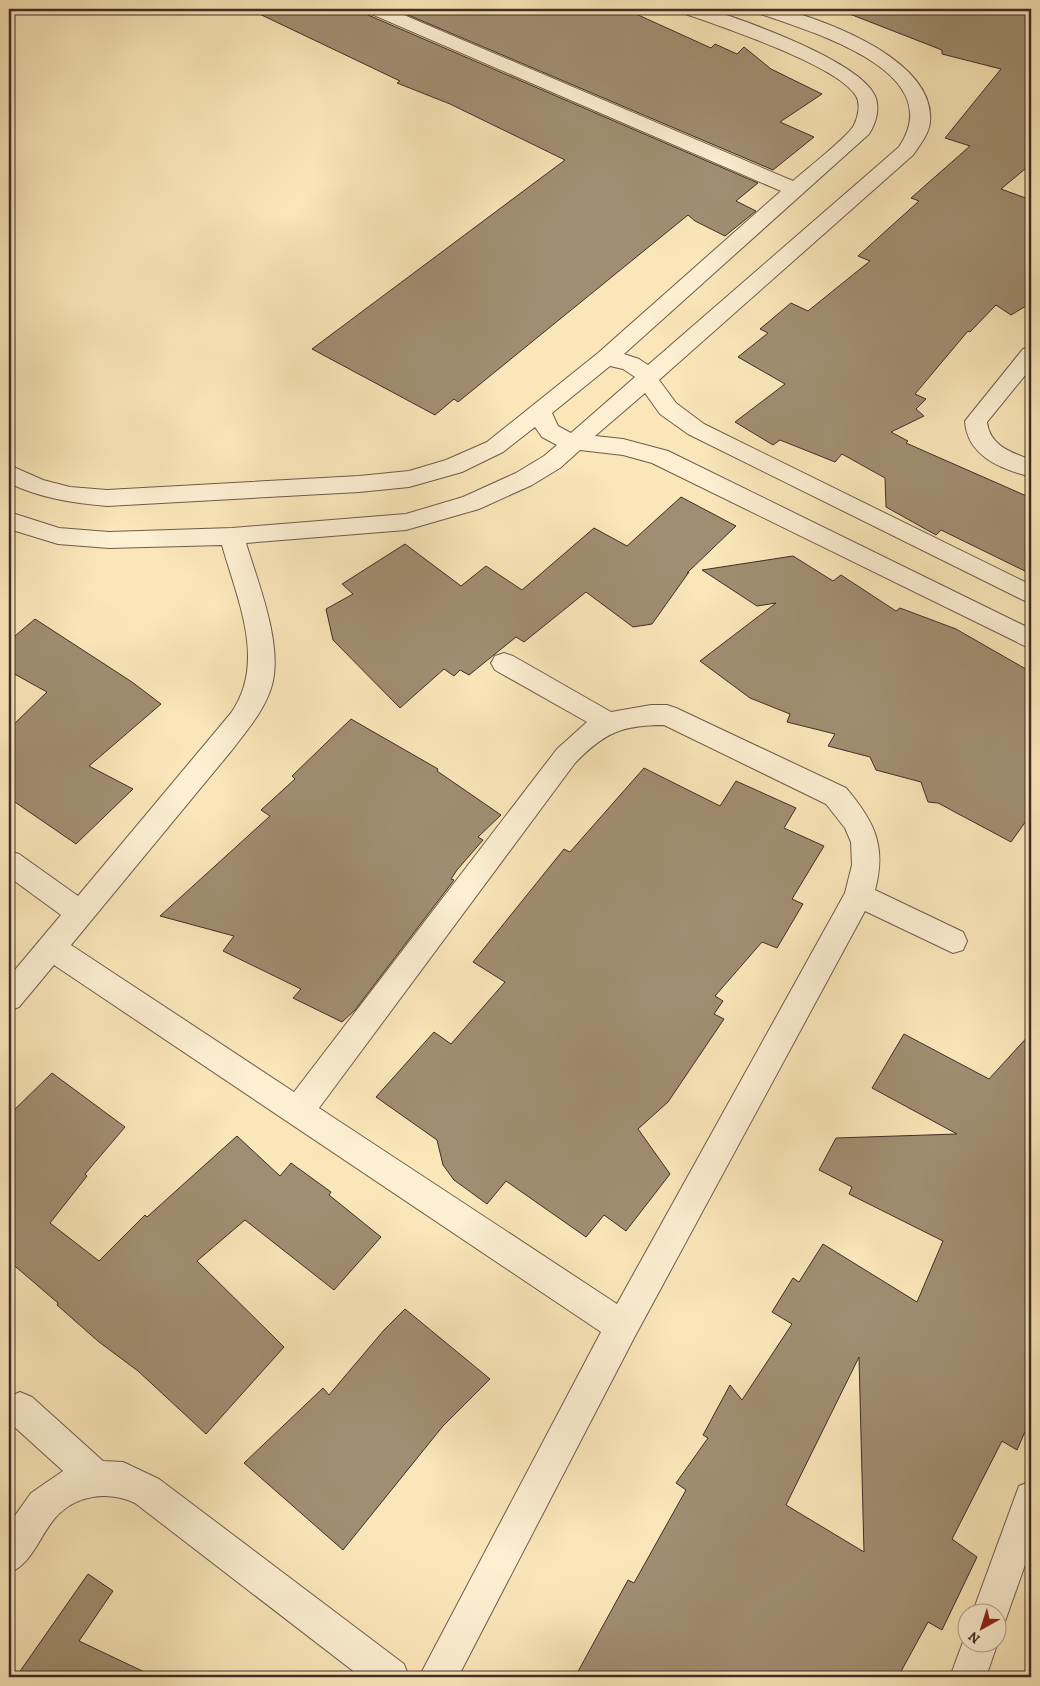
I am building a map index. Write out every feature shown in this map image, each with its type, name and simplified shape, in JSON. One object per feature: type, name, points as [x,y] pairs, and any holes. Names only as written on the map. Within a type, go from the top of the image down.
[{"type":"street","points":[[375,9],[796,190]]},
{"type":"street","points":[[9,473],[36,486],[70,495],[107,498],[359,484],[409,479],[454,466],[495,447],[606,358],[862,130],[869,112],[865,94],[851,77],[828,64],[688,9]]},
{"type":"street","points":[[9,520],[35,530],[83,539],[232,536],[378,525],[406,522],[471,504],[524,479],[552,462],[906,151],[919,131],[922,109],[913,87],[895,67],[854,44],[764,9]]},
{"type":"street","points":[[1031,354],[976,421],[975,431],[980,441],[988,450],[1031,469]]},
{"type":"street","points":[[606,358],[633,364],[648,377],[665,405],[678,418],[696,429],[1031,595]]},
{"type":"street","points":[[540,411],[541,420],[554,435],[574,443],[619,446],[660,457],[1031,640]]},
{"type":"street","points":[[9,998],[223,743],[253,699],[261,676],[262,653],[232,536]]},
{"type":"street","points":[[504,663],[608,722]]},
{"type":"street","points":[[299,1110],[566,756],[583,736],[608,722],[638,714],[667,715],[836,796],[855,818],[866,843],[867,870],[859,895],[622,1327],[438,1677]]},
{"type":"street","points":[[9,862],[80,913]]},
{"type":"street","points":[[859,895],[953,942]]},
{"type":"street","points":[[51,947],[299,1110],[622,1327]]},
{"type":"street","points":[[20,1409],[96,1478]]},
{"type":"street","points":[[9,1555],[43,1505],[68,1487],[96,1478],[123,1479],[147,1491],[391,1677]]},
{"type":"street","points":[[994,1604],[1031,1498]]},
{"type":"street","points":[[968,1677],[976,1654]]},
{"type":"building","points":[[249,9],[364,9],[368,15],[758,183],[736,201],[756,211],[725,236],[695,221],[688,215],[458,402],[454,399],[435,415],[312,349],[565,160],[450,104],[397,83],[400,81]]},
{"type":"building","points":[[394,9],[625,9],[711,48],[715,44],[737,54],[744,47],[771,69],[822,94],[780,122],[814,137],[773,170]]},
{"type":"building","points":[[842,9],[1012,9],[1031,16],[1031,164],[1001,189],[1031,200],[1031,303],[1011,315],[996,305],[970,332],[968,331],[915,394],[926,399],[916,409],[924,416],[891,432],[908,441],[906,443],[1031,498],[1031,574],[941,530],[936,535],[886,507],[885,478],[842,454],[835,462],[780,440],[773,445],[735,422],[785,384],[738,357],[768,333],[760,329],[791,303],[808,311],[870,261],[858,256],[919,201],[911,198],[970,146],[945,138],[1001,69],[942,54],[942,50],[842,11]]},
{"type":"building","points":[[681,497],[736,526],[687,573],[689,572],[652,624],[633,627],[586,592],[524,642],[516,637],[469,675],[460,670],[454,676],[444,669],[400,708],[333,640],[326,609],[353,594],[342,584],[405,544],[461,586],[486,566],[522,590],[594,528],[627,546]]},
{"type":"building","points":[[793,556],[833,581],[841,575],[896,611],[900,608],[956,629],[1031,672],[1031,814],[1011,842],[938,803],[928,802],[921,782],[876,770],[870,757],[828,746],[835,734],[787,722],[790,714],[750,698],[700,661],[776,603],[757,606],[702,570]]},
{"type":"building","points":[[35,619],[132,682],[161,704],[89,766],[133,789],[76,844],[9,798],[9,729],[47,692],[9,671],[9,641]]},
{"type":"building","points":[[351,719],[438,769],[437,771],[501,815],[478,837],[483,840],[457,870],[451,879],[454,880],[355,1010],[342,1022],[293,998],[301,989],[223,951],[234,936],[160,916],[270,816],[261,810],[295,779],[292,776]]},
{"type":"building","points":[[644,768],[720,806],[736,781],[796,808],[784,828],[824,846],[792,899],[803,904],[777,948],[762,942],[715,996],[723,1001],[714,1014],[724,1019],[668,1102],[638,1129],[670,1174],[626,1231],[604,1215],[586,1237],[506,1181],[487,1204],[454,1180],[443,1165],[437,1140],[376,1097],[434,1032],[451,1044],[505,982],[473,962],[564,849],[570,852]]},
{"type":"building","points":[[1031,1033],[1031,1418],[1017,1450],[1002,1441],[952,1539],[977,1557],[942,1630],[928,1622],[898,1677],[575,1677],[628,1580],[634,1583],[686,1490],[676,1483],[708,1438],[703,1435],[730,1385],[742,1400],[792,1324],[772,1312],[793,1278],[799,1282],[823,1244],[917,1302],[943,1241],[849,1194],[852,1187],[819,1170],[836,1138],[957,1134],[872,1088],[904,1034],[989,1079]],"holes":[[[859,1357],[864,1552],[786,1505]]]},
{"type":"building","points":[[52,1073],[125,1127],[85,1174],[87,1176],[50,1223],[99,1261],[145,1215],[147,1217],[237,1136],[280,1176],[291,1163],[331,1192],[329,1195],[381,1237],[334,1290],[245,1220],[197,1261],[284,1347],[206,1434],[138,1371],[99,1342],[57,1305],[58,1303],[9,1261],[9,1115]]},
{"type":"building","points":[[405,1309],[490,1379],[443,1426],[343,1550],[244,1463],[323,1388],[329,1395],[384,1330]]},
{"type":"building","points":[[88,1574],[113,1591],[79,1641],[155,1677],[16,1677]]}]
